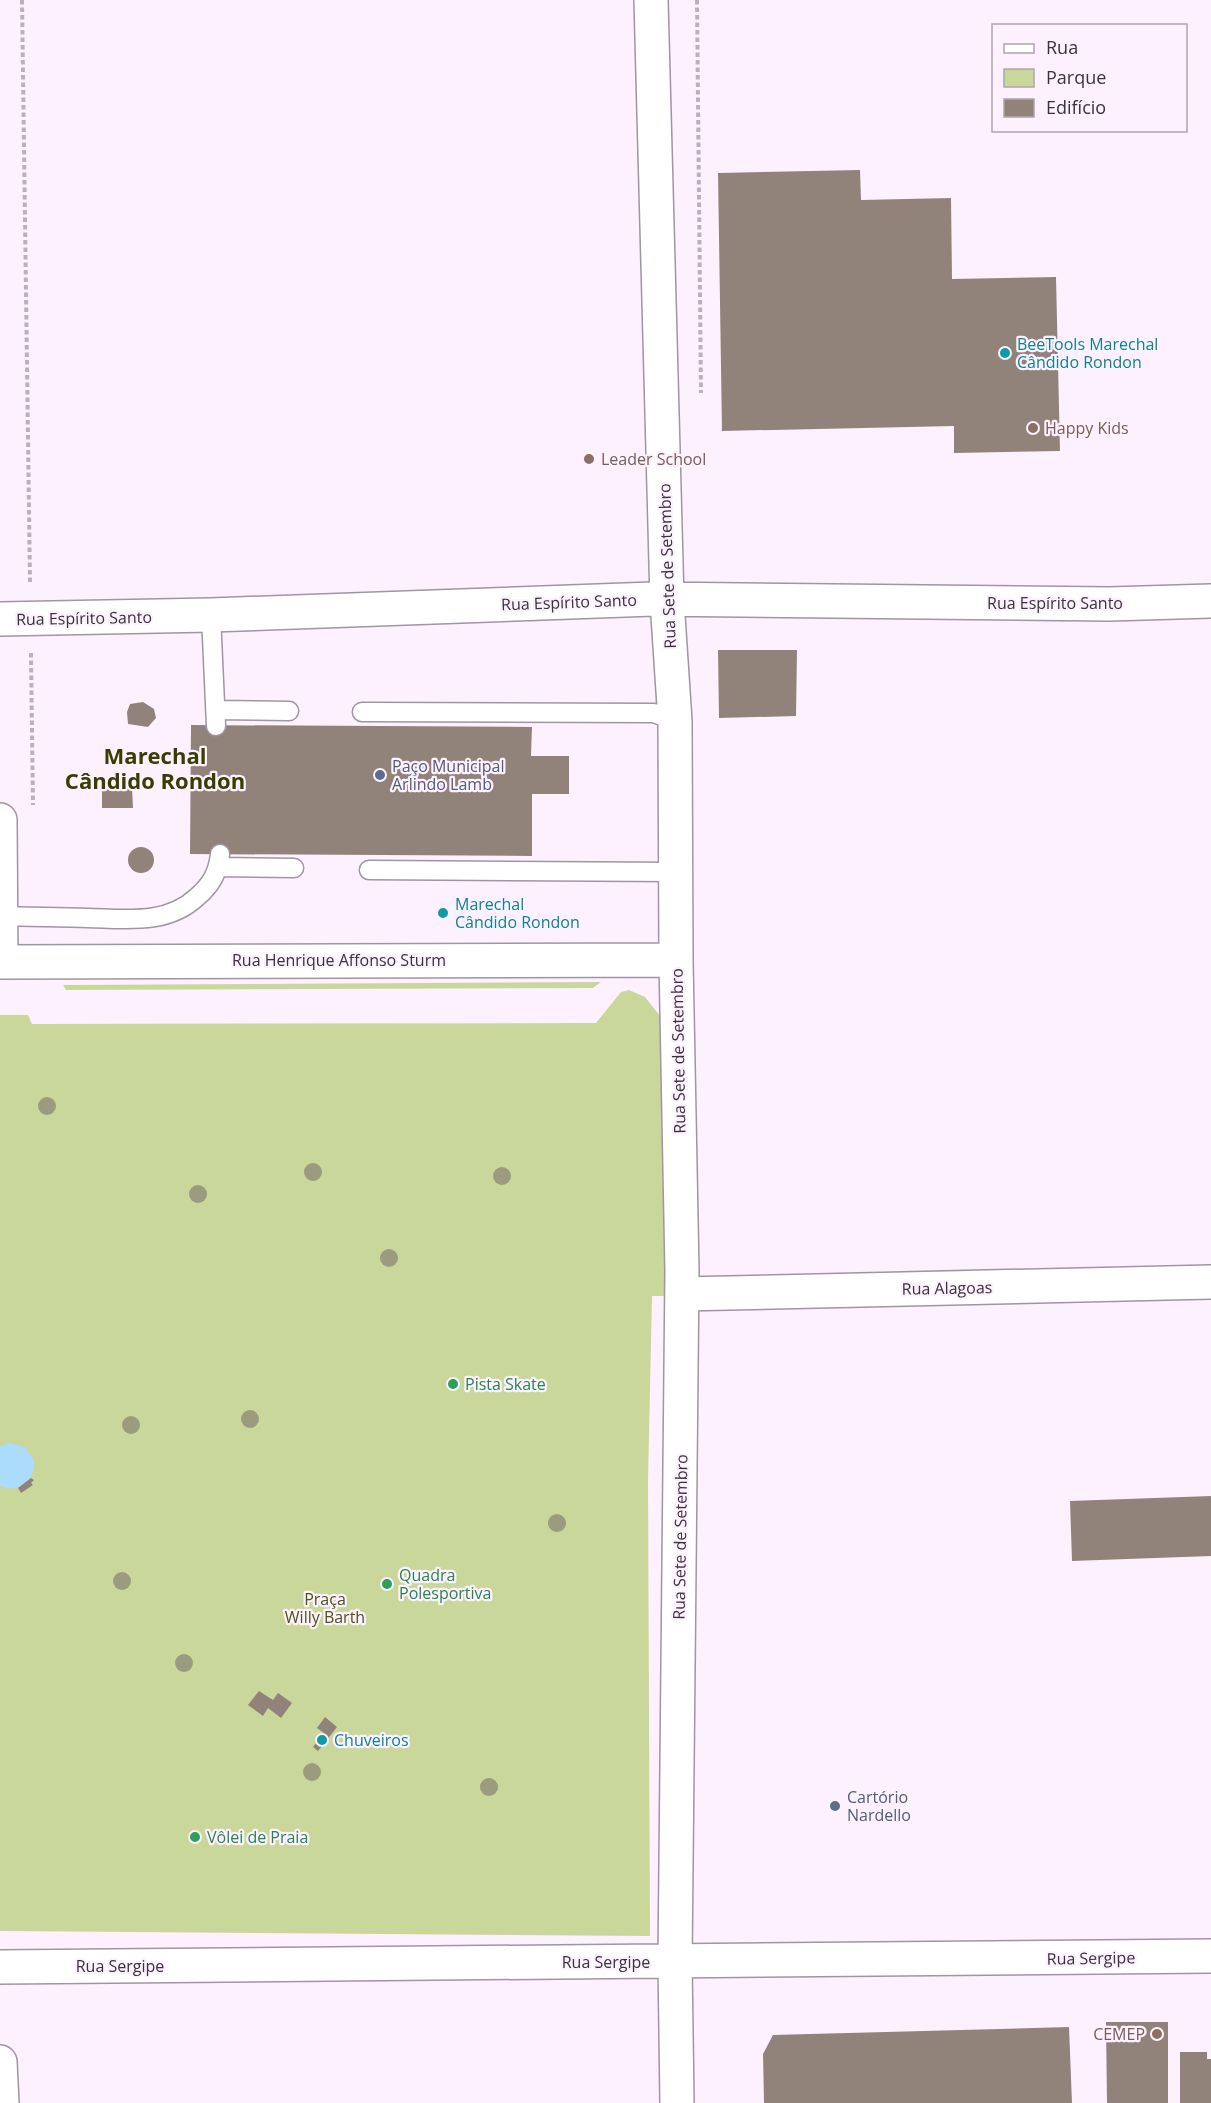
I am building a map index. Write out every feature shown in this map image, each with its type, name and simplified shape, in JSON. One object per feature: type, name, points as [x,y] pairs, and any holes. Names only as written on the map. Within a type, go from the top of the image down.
[{"type":"street","name":"Rua Sete de Setembro","points":[[651,0],[667,601],[675,721],[676,960],[682,1294],[675,1962],[677,2103]]},
{"type":"street","name":"Rua Espírito Santo","points":[[15,619],[211,615],[653,599],[667,601],[1110,604],[1211,601]]},
{"type":"street","points":[[0,820],[0,962]]},
{"type":"street","name":"Rua Henrique Affonso Sturm","points":[[0,962],[676,960]]},
{"type":"street","name":"Rua Alagoas","points":[[682,1294],[1211,1282]]},
{"type":"street","name":"Rua Sergipe","points":[[0,1966],[1211,1956]]},
{"type":"street","points":[[0,2062],[2,2103]]},
{"type":"lane","points":[[211,615],[216,718],[289,711]]},
{"type":"lane","points":[[362,711],[654,713],[675,721]]},
{"type":"lane","points":[[1,916],[141,919],[165,916],[186,908],[205,891],[216,876],[219,861],[294,868]]},
{"type":"lane","points":[[369,870],[675,872]]},
{"type":"path","points":[[22,0],[15,619],[33,810]]},
{"type":"green space","points":[[601,982],[593,988],[66,990],[63,985]]},
{"type":"green space","name":"Praça Willy Barth","points":[[629,990],[645,997],[668,1026],[671,1069],[661,1078],[665,1296],[652,1296],[648,1481],[650,1936],[0,1931],[0,1015],[28,1015],[32,1024],[596,1023],[621,992]]},
{"type":"water","points":[[10,1443],[25,1447],[34,1461],[29,1480],[20,1487],[14,1488],[0,1486],[0,1446]]},
{"type":"building","points":[[860,170],[861,200],[951,198],[952,279],[1056,277],[1060,451],[954,453],[954,426],[722,431],[718,173]]},
{"type":"building","points":[[718,650],[797,650],[796,716],[719,718]]},
{"type":"building","points":[[143,702],[154,709],[156,718],[148,727],[128,724],[127,712],[130,704]]},
{"type":"building","name":"Paço Municipal Arlindo Lamb","points":[[191,725],[532,727],[531,756],[569,756],[569,794],[532,794],[532,856],[190,854]]},
{"type":"building","points":[[132,787],[133,808],[102,808],[102,789]]},
{"type":"building","points":[[141,847],[150,851],[154,860],[150,869],[141,873],[132,869],[128,860],[132,851]]},
{"type":"building","points":[[31,1478],[34,1480],[31,1483],[33,1485],[21,1493],[18,1488]]},
{"type":"building","points":[[1211,1496],[1211,1556],[1072,1561],[1070,1501]]},
{"type":"building","points":[[259,1691],[273,1700],[278,1693],[292,1703],[281,1718],[268,1708],[263,1716],[248,1705]]},
{"type":"building","name":"Chuveiros","points":[[325,1717],[337,1727],[318,1751],[313,1747],[324,1733],[317,1728]]},
{"type":"building","points":[[1106,2022],[1168,2022],[1168,2103],[1107,2103]]},
{"type":"building","points":[[1069,2027],[1072,2103],[764,2103],[763,2054],[773,2035]]},
{"type":"building","points":[[1180,2052],[1207,2052],[1207,2059],[1211,2059],[1211,2103],[1180,2103]]},
{"type":"place","name":"BeeTools Marechal Cândido Rondon","points":[[1005,353]]},
{"type":"place","name":"Happy Kids","points":[[1033,428]]},
{"type":"place","name":"Leader School","points":[[589,459]]},
{"type":"place","name":"Paço Municipal Arlindo Lamb","points":[[380,775]]},
{"type":"place","name":"Marechal Cândido Rondon","points":[[443,913]]},
{"type":"place","name":"Pista Skate","points":[[453,1384]]},
{"type":"place","name":"Quadra Polesportiva","points":[[387,1584]]},
{"type":"place","name":"Chuveiros","points":[[322,1740]]},
{"type":"place","name":"Cartório Nardello","points":[[835,1806]]},
{"type":"place","name":"Vôlei de Praia","points":[[195,1837]]},
{"type":"place","name":"CEMEP","points":[[1157,2034]]},
{"type":"district","name":"Marechal Cândido Rondon","points":[[155,768]]}]
